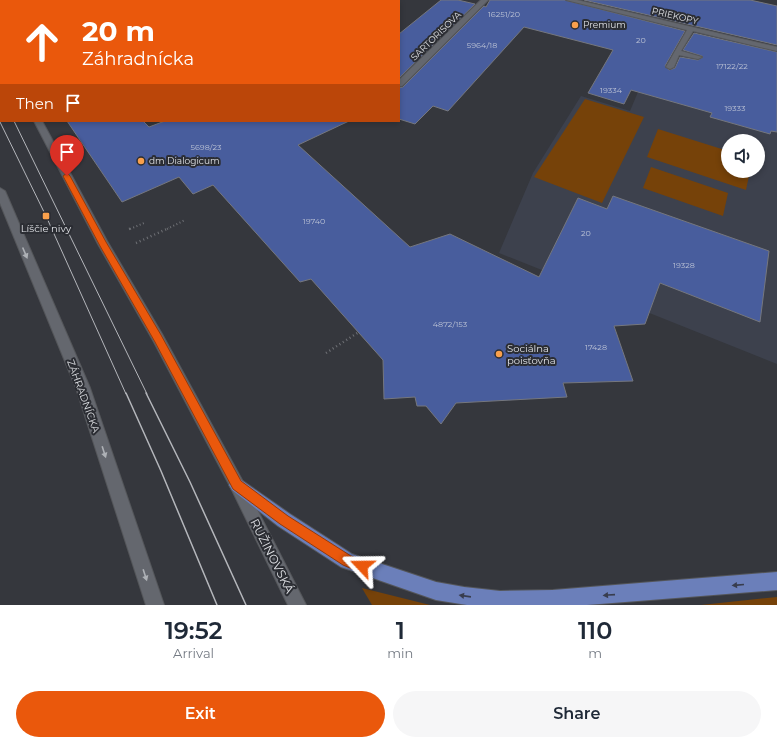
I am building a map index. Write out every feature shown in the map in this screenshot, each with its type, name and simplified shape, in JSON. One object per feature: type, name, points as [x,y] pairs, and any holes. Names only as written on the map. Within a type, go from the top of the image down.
[{"type":"main road","points":[[237,485],[284,520],[347,561],[391,578],[436,591],[464,596],[500,600],[553,599],[777,581]]},
{"type":"street","name":"SARTORISOVA","points":[[400,83],[485,0]]},
{"type":"street","name":"PRIEKOPY","points":[[569,0],[777,49]]},
{"type":"street","points":[[670,67],[691,29]]},
{"type":"street","points":[[677,52],[698,57]]},
{"type":"street","points":[[39,122],[103,244],[158,338],[237,485]]},
{"type":"street","name":"ZÁHRADNÍCKA","points":[[0,191],[83,388],[155,605]]},
{"type":"street","name":"RUŽINOVSKÁ","points":[[237,485],[297,605]]},
{"type":"path","points":[[136,243],[185,220]]},
{"type":"path","points":[[129,229],[144,223]]},
{"type":"path","points":[[326,353],[359,332]]},
{"type":"shaded area","points":[[663,65],[777,96],[777,364],[499,253],[533,173],[581,96],[630,111],[643,80]]},
{"type":"shaded area","points":[[585,99],[644,117],[602,203],[534,177]]},
{"type":"shaded area","points":[[658,129],[721,149],[721,178],[749,178],[746,190],[647,157]]},
{"type":"shaded area","points":[[651,167],[728,193],[723,216],[643,188]]},
{"type":"shaded area","points":[[362,588],[430,605],[372,605]]},
{"type":"shaded area","points":[[777,597],[777,605],[701,605]]},
{"type":"building","points":[[441,0],[458,0],[475,4],[400,77],[400,33]]},
{"type":"building","points":[[490,0],[565,0],[685,31],[665,66],[669,70],[675,68],[680,57],[698,60],[703,57],[683,50],[694,33],[777,52],[777,132],[771,131],[770,134],[710,117],[712,113],[631,90],[624,104],[588,93],[613,50],[524,27],[448,111],[433,106],[415,124],[400,119],[400,88],[403,87],[484,6],[486,7]]},
{"type":"building","points":[[584,0],[750,0],[777,6],[777,45]]},
{"type":"building","points":[[68,122],[144,122],[149,127],[162,122],[347,122],[298,145],[410,247],[450,234],[539,277],[578,198],[607,209],[613,196],[769,251],[760,322],[660,283],[645,324],[614,326],[633,381],[563,383],[567,397],[456,403],[441,424],[426,406],[417,406],[415,397],[384,399],[383,360],[311,279],[300,282],[213,185],[193,194],[179,177],[122,202]]},
{"type":"tram line","points":[[0,122],[46,216],[126,394]]},
{"type":"tram line","points":[[14,122],[147,394]]},
{"type":"tram line","points":[[126,393],[161,471],[217,605]]},
{"type":"tram line","points":[[146,393],[190,482],[246,605]]},
{"type":"place","name":"Premium","points":[[575,25]]},
{"type":"place","name":"dm Dialogicum","points":[[141,161]]},
{"type":"place","name":"Líščie nivy","points":[[46,216]]},
{"type":"place","name":"Sociálna poisťovňa","points":[[499,354]]},
{"type":"route","points":[[67,176],[103,244],[158,338],[237,485],[284,520],[347,561],[362,566]]}]
